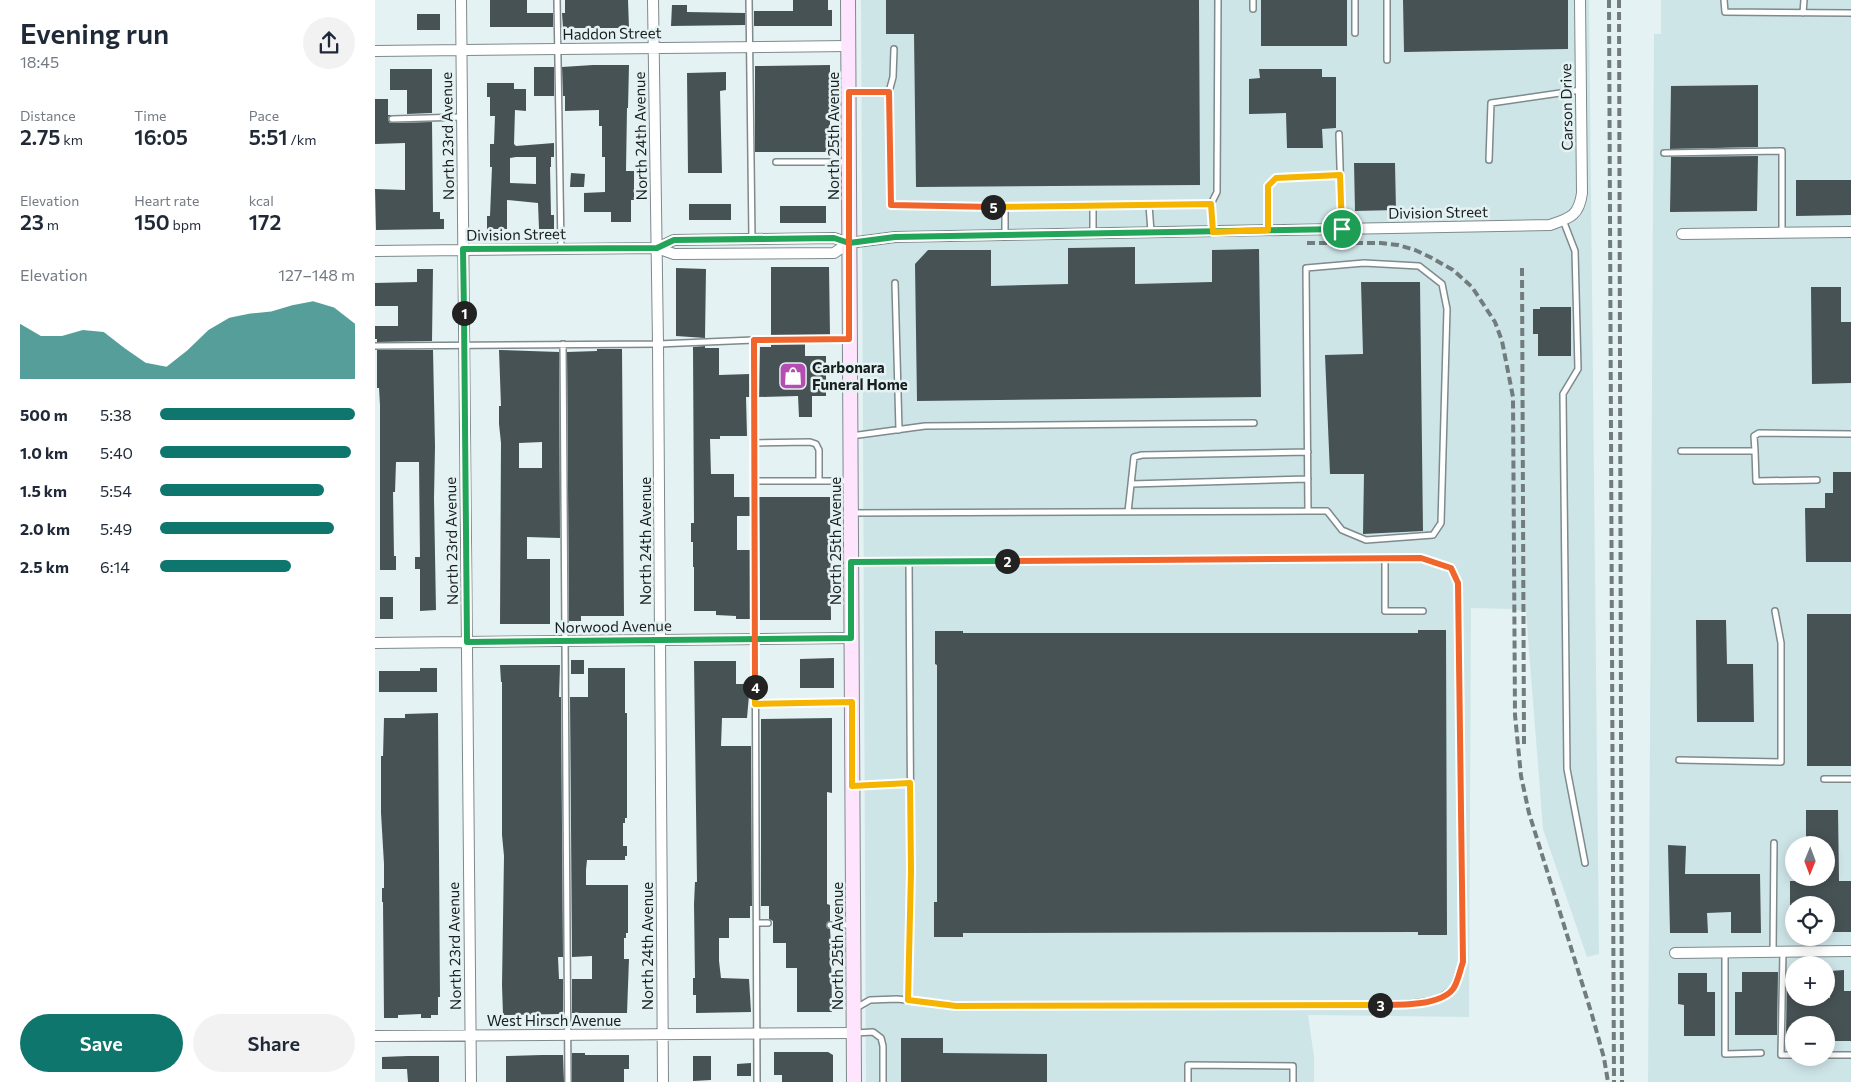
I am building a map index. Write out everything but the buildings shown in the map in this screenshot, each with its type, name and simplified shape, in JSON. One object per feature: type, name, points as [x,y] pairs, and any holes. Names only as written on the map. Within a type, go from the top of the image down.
[{"type":"main road","name":"North 25th Avenue","points":[[848,0],[854,1082]]},
{"type":"street","name":"North 23rd Avenue","points":[[461,0],[471,1082]]},
{"type":"street","name":"North 24th Avenue","points":[[653,0],[658,344],[663,1082]]},
{"type":"street","name":"Carson Drive","points":[[1576,213],[1581,204],[1583,193],[1580,0]]},
{"type":"street","name":"Haddon Street","points":[[375,50],[849,46]]},
{"type":"street","name":"Division Street","points":[[375,251],[657,248],[674,254],[834,252],[849,243],[895,237],[1550,225],[1576,213]]},
{"type":"street","points":[[1682,234],[1851,232]]},
{"type":"street","name":"Division Street","points":[[657,248],[672,241],[834,238],[849,243]]},
{"type":"street","name":"Norwood Avenue","points":[[375,643],[851,638]]},
{"type":"street","points":[[1675,953],[1851,951]]},
{"type":"street","name":"West Hirsch Avenue","points":[[375,1036],[854,1033]]},
{"type":"lane","points":[[557,0],[561,248]]},
{"type":"lane","points":[[749,0],[752,239]]},
{"type":"lane","points":[[1213,232],[1211,204],[1217,192],[1218,0]]},
{"type":"lane","points":[[1253,0],[1253,9]]},
{"type":"lane","points":[[1355,0],[1355,32]]},
{"type":"lane","points":[[1387,0],[1387,60]]},
{"type":"lane","points":[[1724,0],[1725,12],[1851,13]]},
{"type":"lane","points":[[1803,0],[1803,13]]},
{"type":"lane","points":[[894,49],[893,78],[889,92],[891,205],[1005,207],[1211,204]]},
{"type":"lane","points":[[1489,160],[1491,103],[1581,90]]},
{"type":"lane","points":[[849,92],[889,92]]},
{"type":"lane","points":[[393,119],[462,117]]},
{"type":"lane","points":[[1339,134],[1342,229]]},
{"type":"lane","points":[[1663,153],[1782,151],[1782,233]]},
{"type":"lane","points":[[776,162],[849,162]]},
{"type":"lane","points":[[1268,230],[1268,186],[1276,178],[1340,175]]},
{"type":"lane","points":[[1149,205],[1151,233]]},
{"type":"lane","points":[[1093,206],[1093,234]]},
{"type":"lane","points":[[1005,207],[1005,236]]},
{"type":"lane","points":[[1563,220],[1575,251],[1578,369],[1563,394],[1567,769],[1585,864]]},
{"type":"lane","points":[[851,512],[1327,511],[1342,530],[1365,540],[1433,535],[1441,523],[1447,310],[1442,284],[1419,266],[1364,263],[1306,268],[1308,511]]},
{"type":"lane","points":[[895,283],[899,430]]},
{"type":"lane","points":[[375,346],[658,344],[849,339]]},
{"type":"lane","points":[[754,340],[757,1082]]},
{"type":"lane","points":[[563,344],[568,1082]]},
{"type":"lane","points":[[850,436],[925,426],[1254,423]]},
{"type":"lane","points":[[1817,480],[1756,481],[1754,436],[1759,433],[1851,434]]},
{"type":"lane","points":[[754,443],[810,442],[816,444],[819,450],[819,481]]},
{"type":"lane","points":[[1681,451],[1755,451]]},
{"type":"lane","points":[[1128,512],[1133,456],[1308,452]]},
{"type":"lane","points":[[1131,484],[1308,479]]},
{"type":"lane","points":[[755,481],[850,481]]},
{"type":"lane","points":[[1385,558],[1385,611],[1423,611]]},
{"type":"lane","points":[[851,562],[1421,558],[1451,568],[1458,583],[1463,962],[1453,989],[1436,1000],[1399,1005],[956,1006],[908,1000],[870,1000],[854,1010]]},
{"type":"lane","points":[[908,1000],[911,871],[909,562]]},
{"type":"lane","points":[[1679,760],[1781,762],[1781,643],[1775,611]]},
{"type":"lane","points":[[755,704],[852,702]]},
{"type":"lane","points":[[1824,779],[1851,779]]},
{"type":"lane","points":[[852,786],[910,783]]},
{"type":"lane","points":[[1774,843],[1781,1055],[1785,1055]]},
{"type":"lane","points":[[757,923],[768,923]]},
{"type":"lane","points":[[830,925],[853,925]]},
{"type":"lane","points":[[1725,953],[1725,1054],[1761,1052]]},
{"type":"lane","points":[[854,1033],[873,1032],[881,1038],[883,1046],[883,1082]]},
{"type":"lane","points":[[1835,1055],[1851,1055]]},
{"type":"lane","points":[[1188,1082],[1188,1065],[1197,1065],[1293,1066],[1293,1082]]},
{"type":"shaded area","points":[[861,0],[1589,0],[1599,954],[1587,957],[1543,829],[1526,612],[1511,609],[1471,608],[1469,1017],[1308,1015],[1314,1057],[1314,1082],[866,1082]]},
{"type":"shaded area","points":[[1661,0],[1851,0],[1851,1082],[1648,1082],[1654,34],[1661,34]]},
{"type":"railway","points":[[1609,0],[1614,1082]]},
{"type":"railway","points":[[1619,0],[1622,1082]]},
{"type":"railway","points":[[1307,243],[1381,243],[1398,245],[1432,258],[1453,270],[1472,287],[1495,322],[1502,341],[1513,397],[1515,715],[1521,776],[1529,813],[1592,1015],[1604,1058],[1608,1082]]},
{"type":"railway","points":[[1522,268],[1524,745]]},
{"type":"place","name":"Carbonara Funeral Home","points":[[793,376]]},
{"type":"route","points":[[1342,229],[1213,232],[895,237],[849,243],[834,238],[674,240],[657,248],[463,249],[467,642],[660,640],[754,639],[851,638],[851,562],[1421,558],[1451,568],[1458,583],[1463,962],[1453,989],[1436,1000],[1399,1005],[956,1006],[908,1000],[911,871],[910,783],[852,786],[852,702],[755,704],[754,639],[754,340],[849,339],[849,243],[849,92],[889,92],[891,205],[1005,207],[1211,204],[1213,232],[1268,230],[1268,186],[1276,178],[1340,175],[1342,229]]}]
